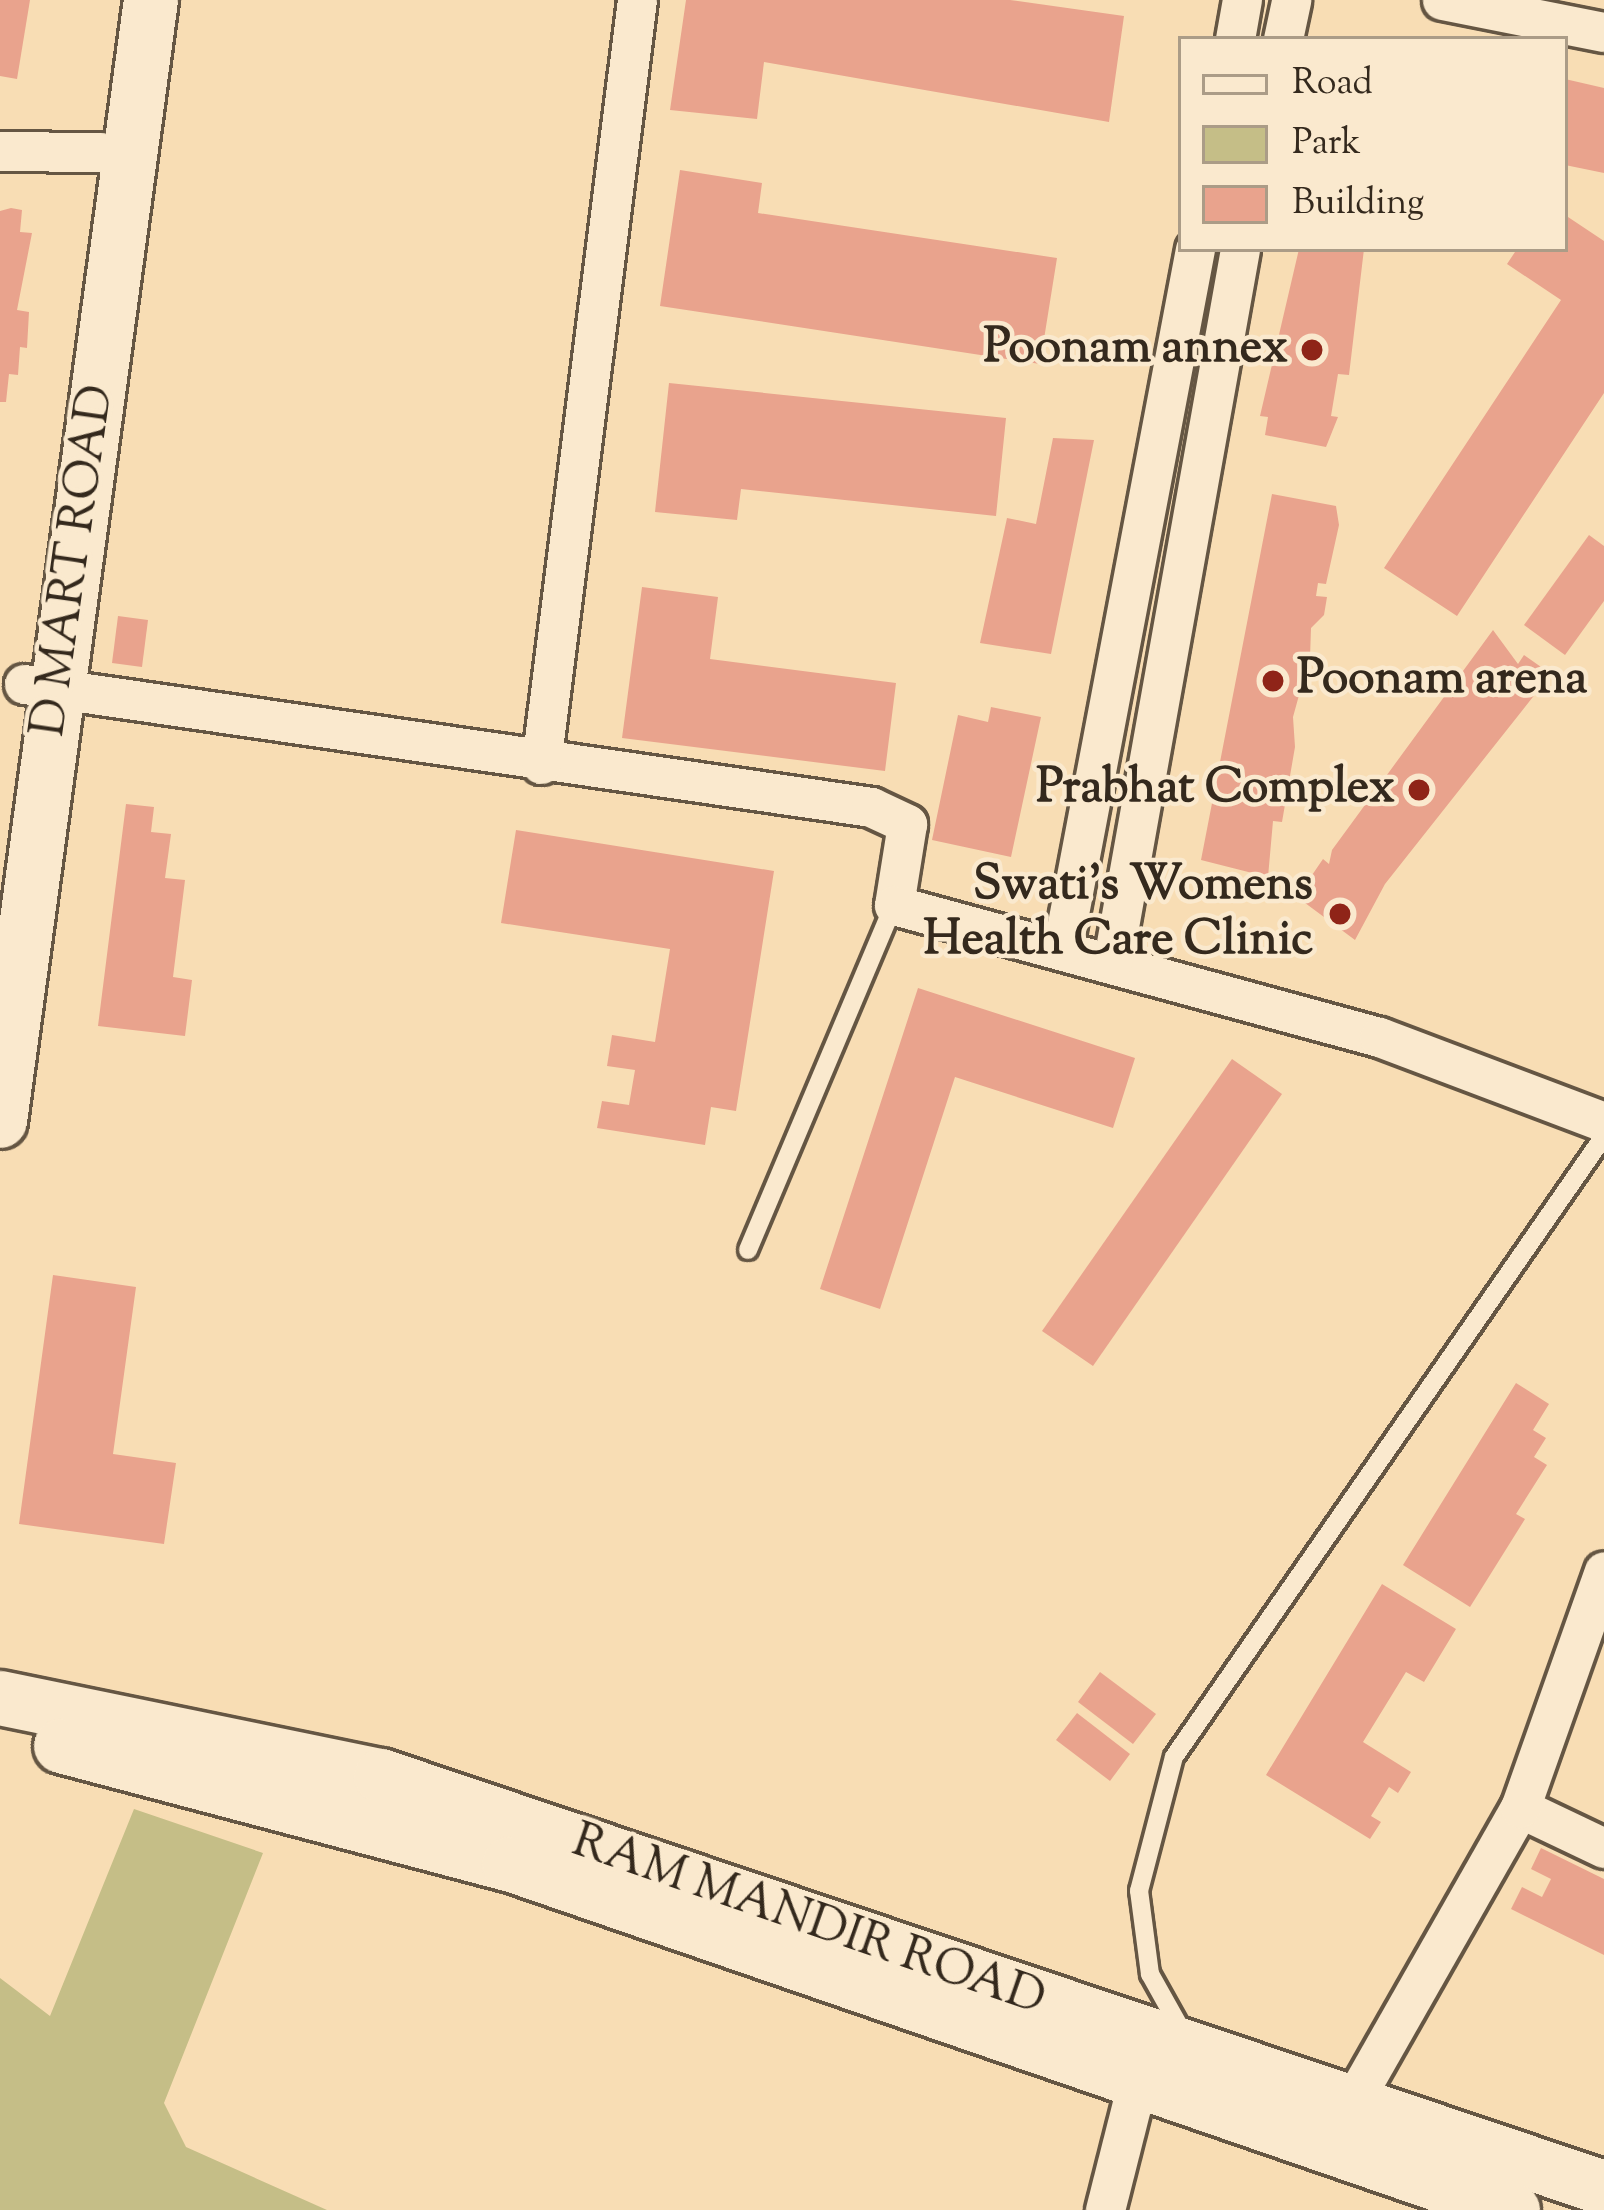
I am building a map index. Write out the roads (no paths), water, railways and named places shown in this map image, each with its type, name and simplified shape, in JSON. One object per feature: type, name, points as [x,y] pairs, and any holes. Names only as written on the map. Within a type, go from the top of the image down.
[{"type":"main road","name":"D MART ROAD","points":[[0,1121],[40,687],[121,0]]},
{"type":"main road","name":"D MART ROAD","points":[[0,864],[40,687],[152,0]]},
{"type":"main road","name":"RAM MANDIR ROAD","points":[[0,1699],[381,1776],[1160,2056]]},
{"type":"main road","points":[[0,1733],[508,1864],[1160,2056],[1340,2125],[1513,2210]]},
{"type":"main road","points":[[1340,2125],[1604,2188]]},
{"type":"street","points":[[542,764],[637,0]]},
{"type":"street","points":[[1236,36],[1242,0]]},
{"type":"street","points":[[1284,36],[1291,0]]},
{"type":"street","points":[[1442,0],[1604,32]]},
{"type":"street","points":[[0,151],[100,152]]},
{"type":"street","points":[[1063,946],[1194,252]]},
{"type":"street","points":[[1113,960],[1239,252]]},
{"type":"street","points":[[40,687],[542,764],[871,807],[907,824],[894,905],[1063,946],[1379,1037],[1604,1122]]},
{"type":"street","points":[[1340,2125],[1520,1808],[1604,1570]]},
{"type":"street","points":[[1520,1808],[1604,1848]]},
{"type":"street","points":[[1106,2210],[1160,2056]]},
{"type":"lane","points":[[748,1250],[894,905]]},
{"type":"lane","points":[[1160,2056],[1139,1891],[1174,1757],[1604,1136]]},
{"type":"place","name":"Poonam annex","points":[[1312,350]]},
{"type":"place","name":"Poonam arena","points":[[1273,681]]},
{"type":"place","name":"Prabhat Complex","points":[[1419,790]]},
{"type":"place","name":"Swati's Womens Health Care Clinic","points":[[1340,914]]}]
